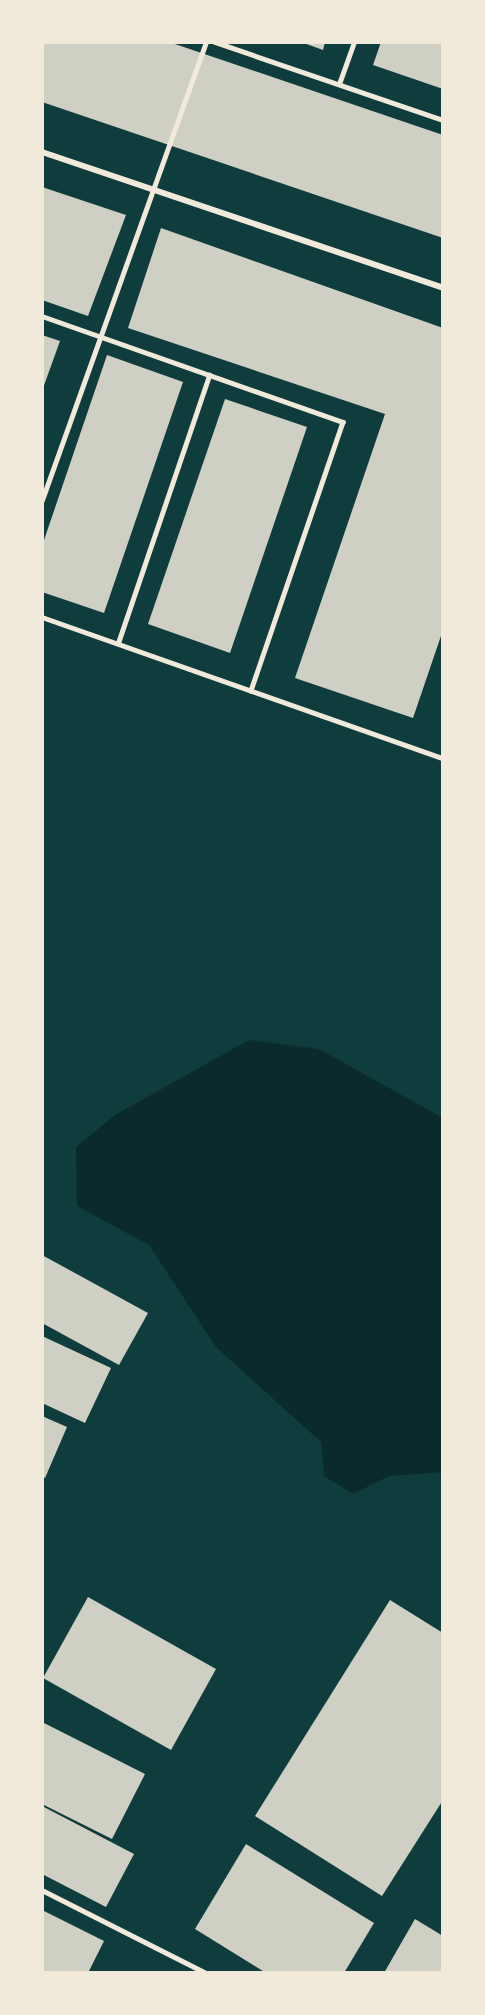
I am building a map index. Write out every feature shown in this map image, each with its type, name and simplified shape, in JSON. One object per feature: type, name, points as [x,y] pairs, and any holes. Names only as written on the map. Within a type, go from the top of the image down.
[{"type":"street","points":[[42,152],[443,288]]},
{"type":"lane","points":[[42,500],[206,42]]},
{"type":"lane","points":[[215,42],[443,120]]},
{"type":"lane","points":[[339,84],[354,42]]},
{"type":"lane","points":[[42,316],[343,422],[251,691]]},
{"type":"lane","points":[[118,643],[209,375]]},
{"type":"lane","points":[[42,617],[443,758]]},
{"type":"lane","points":[[42,1890],[206,1973]]},
{"type":"water","points":[[249,1040],[319,1049],[443,1118],[443,1472],[389,1476],[353,1494],[324,1476],[321,1442],[216,1347],[149,1245],[77,1206],[76,1147],[115,1115]]},
{"type":"building","points":[[42,42],[169,42],[443,135],[443,238],[42,102]]},
{"type":"building","points":[[301,42],[325,42],[323,50]]},
{"type":"building","points":[[381,42],[443,42],[443,89],[373,65]]},
{"type":"building","points":[[42,187],[126,215],[88,316],[42,300]]},
{"type":"building","points":[[161,228],[443,328],[443,630],[413,718],[295,678],[385,414],[128,328]]},
{"type":"building","points":[[42,335],[60,341],[42,391]]},
{"type":"building","points":[[107,355],[183,382],[104,613],[42,592],[42,546]]},
{"type":"building","points":[[225,399],[307,427],[230,653],[148,624]]},
{"type":"building","points":[[42,1255],[148,1313],[119,1365],[42,1323]]},
{"type":"building","points":[[42,1336],[111,1368],[85,1423],[42,1403]]},
{"type":"building","points":[[42,1416],[67,1427],[45,1478],[42,1476]]},
{"type":"building","points":[[88,1597],[216,1669],[171,1750],[43,1678]]},
{"type":"building","points":[[390,1600],[443,1633],[443,1800],[382,1896],[255,1816]]},
{"type":"building","points":[[42,1722],[145,1774],[112,1839],[42,1804]]},
{"type":"building","points":[[42,1806],[134,1854],[106,1907],[42,1874]]},
{"type":"building","points":[[246,1844],[374,1923],[344,1973],[266,1973],[195,1929]]},
{"type":"building","points":[[42,1910],[104,1941],[88,1973],[42,1973]]},
{"type":"building","points":[[415,1919],[443,1936],[443,1973],[384,1973]]}]
